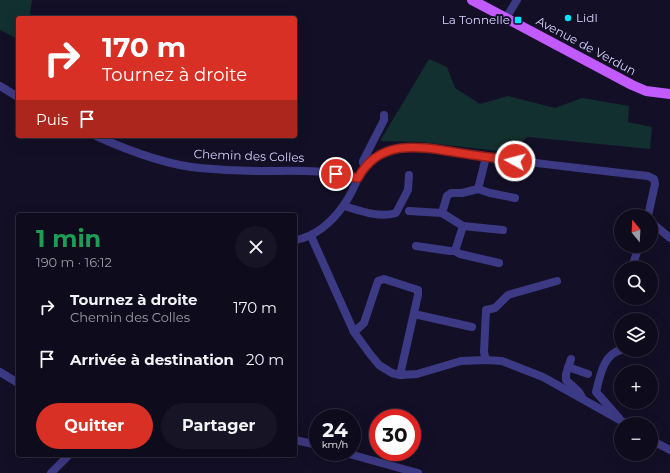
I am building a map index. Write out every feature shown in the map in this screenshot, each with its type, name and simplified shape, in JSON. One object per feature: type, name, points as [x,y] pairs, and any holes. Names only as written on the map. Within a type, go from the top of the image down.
[{"type":"main road","name":"Avenue de Verdun","points":[[472,0],[632,85],[646,91],[670,94]]},
{"type":"street","points":[[506,18],[517,0]]},
{"type":"street","points":[[0,86],[16,96]]},
{"type":"street","points":[[366,166],[363,164],[363,161],[384,120],[384,115]]},
{"type":"street","name":"Chemin des Colles","points":[[101,138],[139,153],[184,166],[246,171],[306,170],[358,178]]},
{"type":"street","points":[[297,240],[311,236],[330,221],[344,206],[358,178],[366,166],[381,153],[405,147],[422,147],[486,157],[648,176],[654,179],[655,184],[650,209]]},
{"type":"street","points":[[478,189],[486,157]]},
{"type":"street","points":[[344,206],[372,214],[390,215],[396,213],[408,190],[409,175]]},
{"type":"street","points":[[442,213],[447,196],[451,193],[462,193],[478,189],[515,198]]},
{"type":"street","points":[[409,211],[442,213],[463,226],[503,230]]},
{"type":"street","points":[[455,251],[463,226]]},
{"type":"street","points":[[658,228],[670,238]]},
{"type":"street","points":[[311,236],[354,332],[379,365],[392,373],[400,375],[417,374],[461,361],[502,361],[543,377],[615,417]]},
{"type":"street","points":[[416,246],[455,251],[460,254],[499,263]]},
{"type":"street","points":[[354,332],[364,323],[378,281],[384,279],[418,290],[400,375]]},
{"type":"street","points":[[486,360],[484,352],[486,310],[495,308],[508,295],[557,281]]},
{"type":"street","points":[[414,314],[472,327]]},
{"type":"street","points":[[614,352],[609,356],[602,371],[596,392],[620,417]]},
{"type":"street","points":[[571,359],[566,374],[566,380],[579,392],[583,400]]},
{"type":"street","points":[[568,368],[588,374]]},
{"type":"street","points":[[0,372],[16,383]]},
{"type":"street","points":[[297,440],[309,443]]},
{"type":"street","points":[[658,444],[670,450]]},
{"type":"street","points":[[51,473],[67,457]]},
{"type":"street","points":[[361,457],[418,473]]},
{"type":"green space","points":[[0,0],[32,0],[30,14],[34,16],[16,16],[16,38],[0,30]]},
{"type":"green space","points":[[429,59],[447,67],[455,88],[480,104],[508,96],[555,108],[582,98],[629,106],[628,122],[652,127],[650,149],[528,137],[507,152],[421,142],[380,141]]},
{"type":"place","name":"Lidl","points":[[568,18]]},
{"type":"place","name":"La Tonnelle","points":[[518,20]]},
{"type":"route","points":[[336,174],[358,178],[362,170],[381,153],[405,147],[422,147],[515,161]]}]
